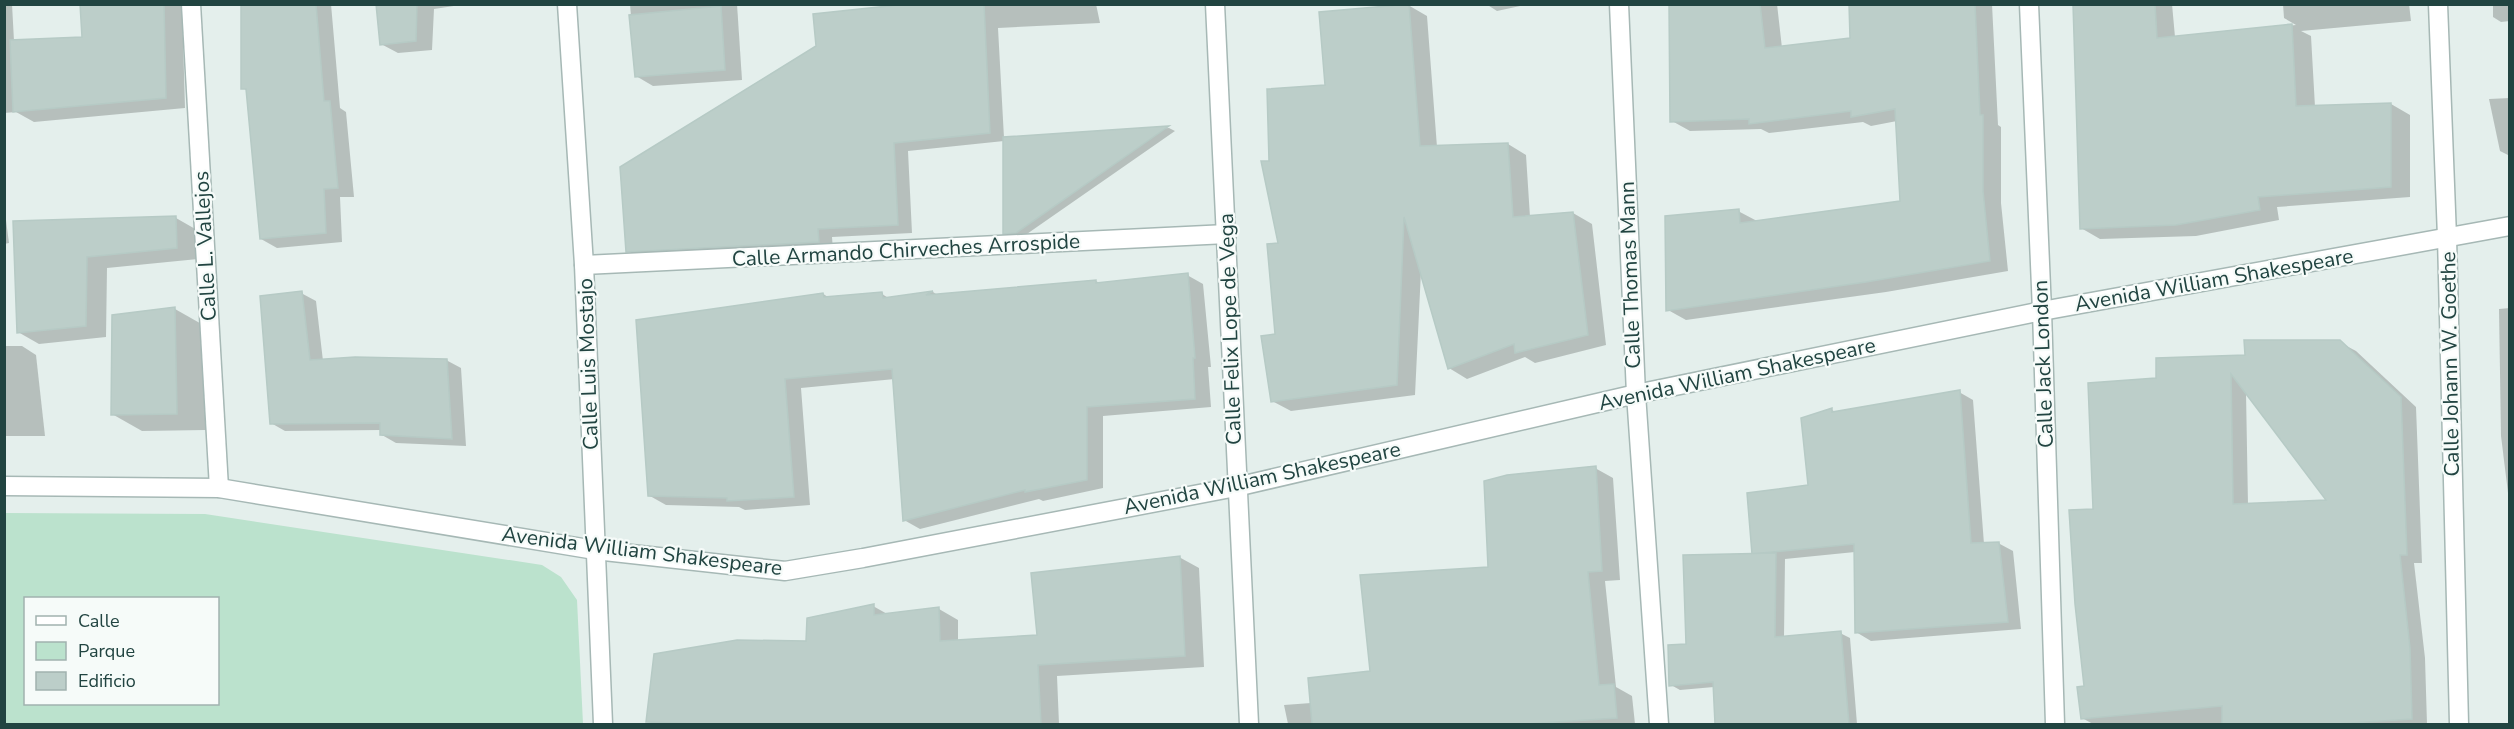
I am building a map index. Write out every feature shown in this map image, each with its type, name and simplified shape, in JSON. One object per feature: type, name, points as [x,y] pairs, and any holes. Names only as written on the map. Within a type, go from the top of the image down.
[{"type":"street","name":"Calle L. Vallejos","points":[[191,4],[219,488]]},
{"type":"street","name":"Calle Luis Mostajo","points":[[567,4],[584,265],[603,724]]},
{"type":"street","name":"Calle Felix Lope de Vega","points":[[1215,4],[1227,234],[1236,487],[1249,724]]},
{"type":"street","name":"Calle Thomas Mann","points":[[1619,4],[1636,394],[1659,724]]},
{"type":"street","name":"Calle Jack London","points":[[2029,4],[2042,311],[2055,724]]},
{"type":"street","name":"Calle Johann W. Goethe","points":[[2438,4],[2447,237],[2459,724]]},
{"type":"street","name":"Avenida William Shakespeare","points":[[4,486],[219,488],[595,550],[784,571],[1236,487],[1636,394],[2042,311],[2510,226]]},
{"type":"street","name":"Calle Armando Chirveches Arrospide","points":[[584,265],[1227,234]]},
{"type":"green space","points":[[5,513],[205,514],[542,565],[561,577],[577,600],[583,724],[5,724]]},
{"type":"building","points":[[80,4],[164,4],[166,98],[13,112],[10,40],[82,37]]},
{"type":"building","points":[[241,4],[316,4],[324,101],[330,101],[338,188],[324,189],[326,233],[260,239],[246,89],[241,89]]},
{"type":"building","points":[[376,4],[417,4],[416,41],[380,45]]},
{"type":"building","points":[[907,4],[984,4],[990,133],[894,143],[898,225],[818,229],[819,242],[626,252],[620,167],[816,46],[813,14]]},
{"type":"building","points":[[1409,4],[1420,146],[1508,143],[1513,217],[1573,212],[1588,335],[1515,353],[1514,344],[1448,369],[1404,217],[1397,385],[1271,402],[1261,336],[1275,334],[1267,244],[1278,243],[1261,161],[1269,161],[1267,89],[1325,85],[1319,12]]},
{"type":"building","points":[[1669,4],[1760,4],[1765,48],[1850,38],[1849,4],[1975,4],[1980,115],[1983,115],[1983,191],[1990,261],[1866,282],[1666,311],[1665,216],[1739,209],[1740,223],[1900,201],[1895,109],[1851,117],[1851,111],[1749,124],[1749,119],[1670,122]]},
{"type":"building","points":[[2073,4],[2155,4],[2157,38],[2292,24],[2296,106],[2391,103],[2391,187],[2258,197],[2260,210],[2176,225],[2080,229]]},
{"type":"building","points":[[721,6],[725,70],[635,77],[629,15]]},
{"type":"building","points":[[1169,126],[1016,233],[1003,234],[1003,137]]},
{"type":"building","points":[[176,216],[177,248],[87,257],[86,326],[17,333],[13,221]]},
{"type":"building","points":[[1188,273],[1195,358],[1193,358],[1195,399],[1087,407],[1087,480],[1025,492],[1025,490],[903,521],[892,369],[785,379],[794,497],[727,501],[727,498],[648,496],[636,320],[823,293],[824,297],[882,292],[883,298],[933,291],[926,295],[1096,280],[1096,283]]},
{"type":"building","points":[[302,291],[310,360],[355,357],[447,359],[452,439],[380,435],[380,423],[270,424],[260,296]]},
{"type":"building","points":[[175,307],[177,414],[111,415],[112,315]]},
{"type":"building","points":[[2244,340],[2340,340],[2401,397],[2407,555],[2400,555],[2410,648],[2412,719],[2336,724],[2222,724],[2222,706],[2081,719],[2077,687],[2084,686],[2075,604],[2069,510],[2093,509],[2088,383],[2156,378],[2156,358],[2245,355]],"holes":[[[2231,374],[2326,500],[2233,504]]]},
{"type":"building","points":[[1960,390],[1971,543],[1999,542],[2008,622],[1855,633],[1854,544],[1752,554],[1747,493],[1808,485],[1801,418],[1832,408],[1832,412]]},
{"type":"building","points":[[1596,466],[1602,571],[1588,572],[1599,685],[1614,684],[1617,718],[1526,724],[1312,724],[1308,678],[1370,671],[1360,575],[1488,567],[1484,481],[1507,475]]},
{"type":"building","points":[[1776,553],[1775,637],[1841,631],[1849,724],[1715,724],[1713,682],[1669,686],[1668,645],[1686,644],[1683,555]]},
{"type":"building","points":[[1180,556],[1185,656],[1038,665],[1041,724],[646,722],[654,654],[737,640],[806,641],[807,618],[874,604],[874,615],[939,607],[940,641],[1037,635],[1031,573]]}]
